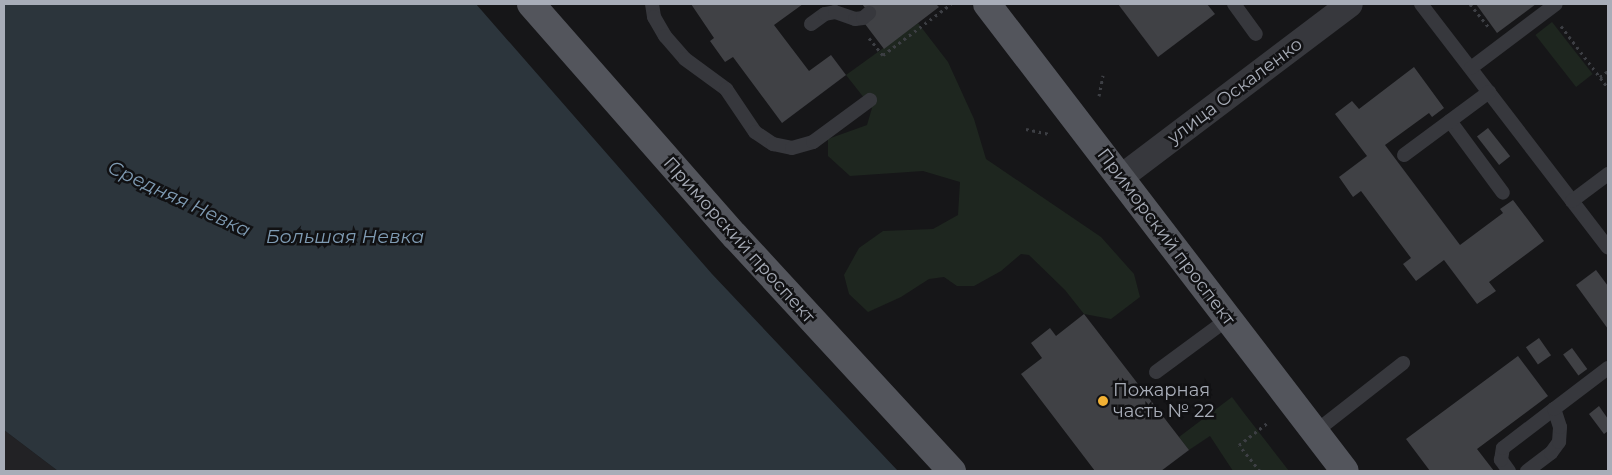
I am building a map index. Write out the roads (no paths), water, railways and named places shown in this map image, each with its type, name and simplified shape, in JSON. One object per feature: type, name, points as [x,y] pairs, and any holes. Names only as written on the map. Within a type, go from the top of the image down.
[{"type":"main road","name":"Приморский проспект","points":[[532,4],[748,251],[952,471]]},
{"type":"main road","name":"Приморский проспект","points":[[988,4],[1345,471]]},
{"type":"street","name":"улица Оскаленко","points":[[1120,178],[1350,4]]},
{"type":"lane","points":[[652,4],[654,17],[665,36],[685,59],[726,89],[755,132],[773,144],[792,148],[813,142],[870,100]]},
{"type":"lane","points":[[1234,4],[1256,34]]},
{"type":"lane","points":[[1421,4],[1608,248]]},
{"type":"lane","points":[[1471,68],[1552,6]]},
{"type":"lane","points":[[811,24],[825,14],[835,12],[855,18],[863,18],[869,13]]},
{"type":"lane","points":[[1404,155],[1489,92]]},
{"type":"lane","points":[[1450,121],[1503,193]]},
{"type":"lane","points":[[1572,201],[1608,174]]},
{"type":"lane","points":[[1156,372],[1228,319]]},
{"type":"lane","points":[[1315,432],[1403,364]]},
{"type":"lane","points":[[1509,471],[1501,460],[1503,448],[1608,368]]},
{"type":"lane","points":[[1527,471],[1551,453],[1559,442],[1560,426],[1554,409]]},
{"type":"water","name":"Большая Невка","points":[[4,4],[476,4],[712,274],[898,471],[58,471],[4,430]]},
{"type":"place","name":"Пожарная часть № 22","points":[[1103,401]]},
{"type":"water label","name":"Средняя Невка","points":[[179,199]]}]
